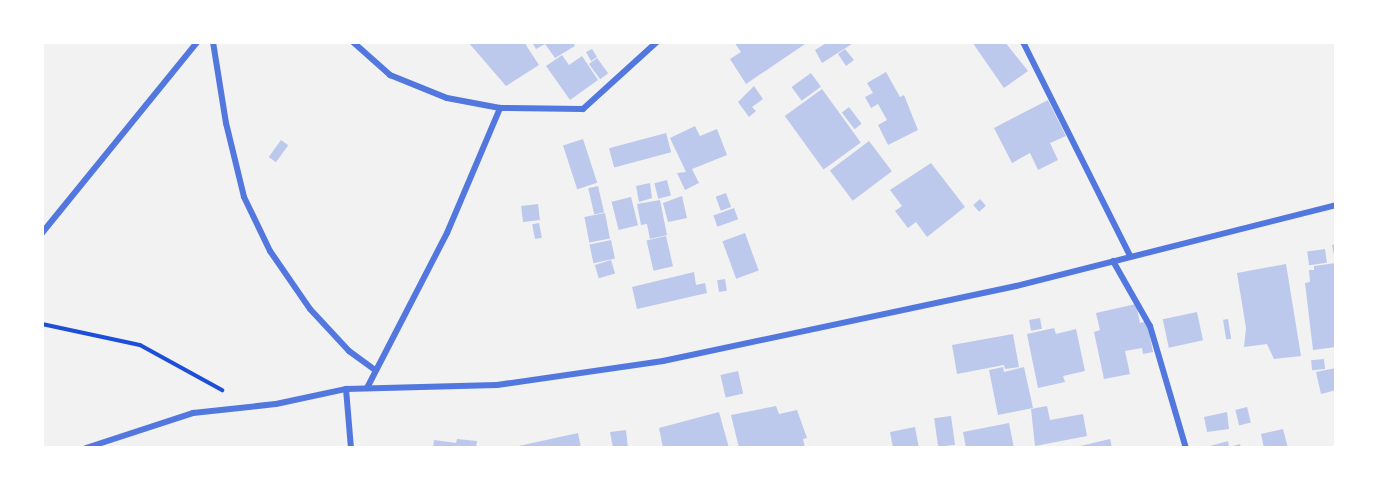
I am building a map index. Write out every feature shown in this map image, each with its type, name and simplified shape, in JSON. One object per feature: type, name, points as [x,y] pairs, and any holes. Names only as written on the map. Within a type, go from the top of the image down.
[{"type":"street","points":[[42,233],[197,42]]},
{"type":"street","points":[[213,42],[226,123],[249,208],[270,251],[310,309],[349,351],[375,370]]},
{"type":"street","points":[[353,42],[390,75],[447,98],[500,108],[583,109],[657,42]]},
{"type":"street","points":[[1023,42],[1130,256]]},
{"type":"street","points":[[367,388],[447,233],[500,108]]},
{"type":"street","points":[[86,448],[193,413],[252,406],[346,389],[497,385],[663,361],[921,308],[1336,205]]},
{"type":"street","points":[[1113,261],[1150,326],[1186,448]]},
{"type":"street","points":[[346,389],[351,448]]},
{"type":"path","points":[[42,324],[140,345],[252,406]]},
{"type":"building","points":[[468,42],[524,42],[539,65],[506,86]]},
{"type":"building","points":[[532,42],[573,42],[575,46],[555,58],[545,44],[536,49]]},
{"type":"building","points":[[734,42],[808,42],[746,84],[730,59],[741,52]]},
{"type":"building","points":[[828,42],[855,42],[822,63],[815,50]]},
{"type":"building","points":[[972,42],[1005,42],[1028,71],[1004,88]]},
{"type":"building","points":[[592,49],[597,57],[591,61],[586,52]]},
{"type":"building","points":[[845,49],[854,60],[846,66],[838,54]]},
{"type":"building","points":[[562,55],[569,65],[582,56],[598,80],[570,100],[546,66]]},
{"type":"building","points":[[597,58],[608,73],[600,79],[589,64]]},
{"type":"building","points":[[886,72],[900,97],[904,95],[918,130],[888,145],[878,125],[887,120],[878,104],[871,108],[865,97],[873,93],[867,83]]},
{"type":"building","points":[[811,73],[821,87],[802,101],[792,87]]},
{"type":"building","points":[[754,86],[763,99],[752,107],[756,111],[749,117],[738,102]]},
{"type":"building","points":[[822,89],[861,142],[824,169],[785,116]]},
{"type":"building","points":[[1048,100],[1066,136],[1050,143],[1058,160],[1038,170],[1030,153],[1012,163],[994,128]]},
{"type":"building","points":[[849,107],[862,124],[854,129],[842,112]]},
{"type":"building","points":[[695,126],[700,136],[717,129],[727,155],[692,169],[699,183],[685,190],[677,173],[686,172],[670,138]]},
{"type":"building","points":[[666,133],[671,152],[614,168],[609,148]]},
{"type":"building","points":[[583,139],[597,183],[577,189],[563,145]]},
{"type":"building","points":[[281,140],[288,145],[276,162],[269,157]]},
{"type":"building","points":[[869,141],[892,171],[853,201],[830,170]]},
{"type":"building","points":[[931,163],[965,207],[927,237],[916,222],[908,228],[895,211],[902,206],[890,190]]},
{"type":"building","points":[[667,180],[671,196],[658,199],[654,183]]},
{"type":"building","points":[[650,183],[652,198],[639,202],[636,186]]},
{"type":"building","points":[[598,186],[604,212],[594,215],[588,188]]},
{"type":"building","points":[[726,193],[731,207],[721,211],[716,197]]},
{"type":"building","points":[[682,196],[687,218],[668,222],[663,203]]},
{"type":"building","points":[[631,197],[638,225],[619,230],[612,202]]},
{"type":"building","points":[[980,199],[986,206],[979,212],[973,205]]},
{"type":"building","points":[[660,200],[667,235],[650,239],[647,224],[641,225],[637,204]]},
{"type":"building","points":[[538,204],[540,220],[523,222],[521,206]]},
{"type":"building","points":[[734,208],[738,219],[717,227],[713,216]]},
{"type":"building","points":[[605,213],[610,239],[589,243],[584,217]]},
{"type":"building","points":[[539,223],[542,238],[535,239],[532,224]]},
{"type":"building","points":[[745,233],[759,271],[736,279],[722,241]]},
{"type":"building","points":[[666,236],[673,266],[653,271],[647,240]]},
{"type":"building","points":[[611,240],[615,259],[593,263],[589,245]]},
{"type":"building","points":[[1336,244],[1336,260],[1335,260],[1332,245]]},
{"type":"building","points":[[1325,249],[1327,263],[1309,265],[1307,252]]},
{"type":"building","points":[[611,260],[615,273],[599,278],[595,265]]},
{"type":"building","points":[[1336,263],[1336,347],[1313,350],[1305,283],[1310,282],[1309,270],[1314,270],[1314,266]]},
{"type":"building","points":[[1286,264],[1301,356],[1274,359],[1267,344],[1244,347],[1246,328],[1237,273]]},
{"type":"building","points":[[694,272],[696,285],[705,283],[707,293],[637,309],[632,287]]},
{"type":"building","points":[[725,279],[727,291],[719,292],[717,280]]},
{"type":"building","points":[[1136,304],[1140,323],[1147,321],[1153,352],[1143,354],[1142,348],[1125,351],[1130,374],[1104,379],[1094,332],[1100,330],[1096,313]]},
{"type":"building","points":[[1197,312],[1203,340],[1169,348],[1163,319]]},
{"type":"building","points":[[1040,318],[1042,329],[1031,331],[1029,320]]},
{"type":"building","points":[[1228,319],[1231,339],[1226,340],[1223,320]]},
{"type":"building","points":[[1054,328],[1056,334],[1076,329],[1085,371],[1063,376],[1065,382],[1038,388],[1027,334]]},
{"type":"building","points":[[1013,334],[1019,367],[1005,369],[1004,365],[957,374],[952,345]]},
{"type":"building","points":[[1324,359],[1325,369],[1312,370],[1311,360]]},
{"type":"building","points":[[1003,367],[1004,372],[1024,367],[1033,408],[998,415],[989,370]]},
{"type":"building","points":[[1336,368],[1336,390],[1321,394],[1316,372]]},
{"type":"building","points":[[738,371],[743,393],[726,397],[720,375]]},
{"type":"building","points":[[776,406],[779,414],[797,410],[807,438],[803,439],[805,448],[739,448],[731,415]]},
{"type":"building","points":[[1047,406],[1050,420],[1083,414],[1087,436],[1035,446],[1031,409]]},
{"type":"building","points":[[1247,407],[1251,423],[1239,425],[1235,410]]},
{"type":"building","points":[[719,412],[729,448],[663,448],[659,428]]},
{"type":"building","points":[[1227,412],[1229,429],[1207,432],[1204,417]]},
{"type":"building","points":[[951,416],[955,445],[938,447],[934,418]]},
{"type":"building","points":[[1009,423],[1014,448],[966,448],[963,432]]},
{"type":"building","points":[[915,427],[919,448],[893,448],[890,432]]},
{"type":"building","points":[[1283,429],[1288,448],[1264,448],[1261,434]]},
{"type":"building","points":[[626,430],[628,448],[613,448],[610,432]]},
{"type":"building","points":[[578,433],[581,448],[514,447]]},
{"type":"building","points":[[457,439],[477,441],[476,448],[433,448],[434,440],[456,443]]},
{"type":"building","points":[[1110,439],[1112,448],[1076,448],[1076,447]]},
{"type":"building","points":[[1228,441],[1229,447],[1240,444],[1241,448],[1203,448]]}]
